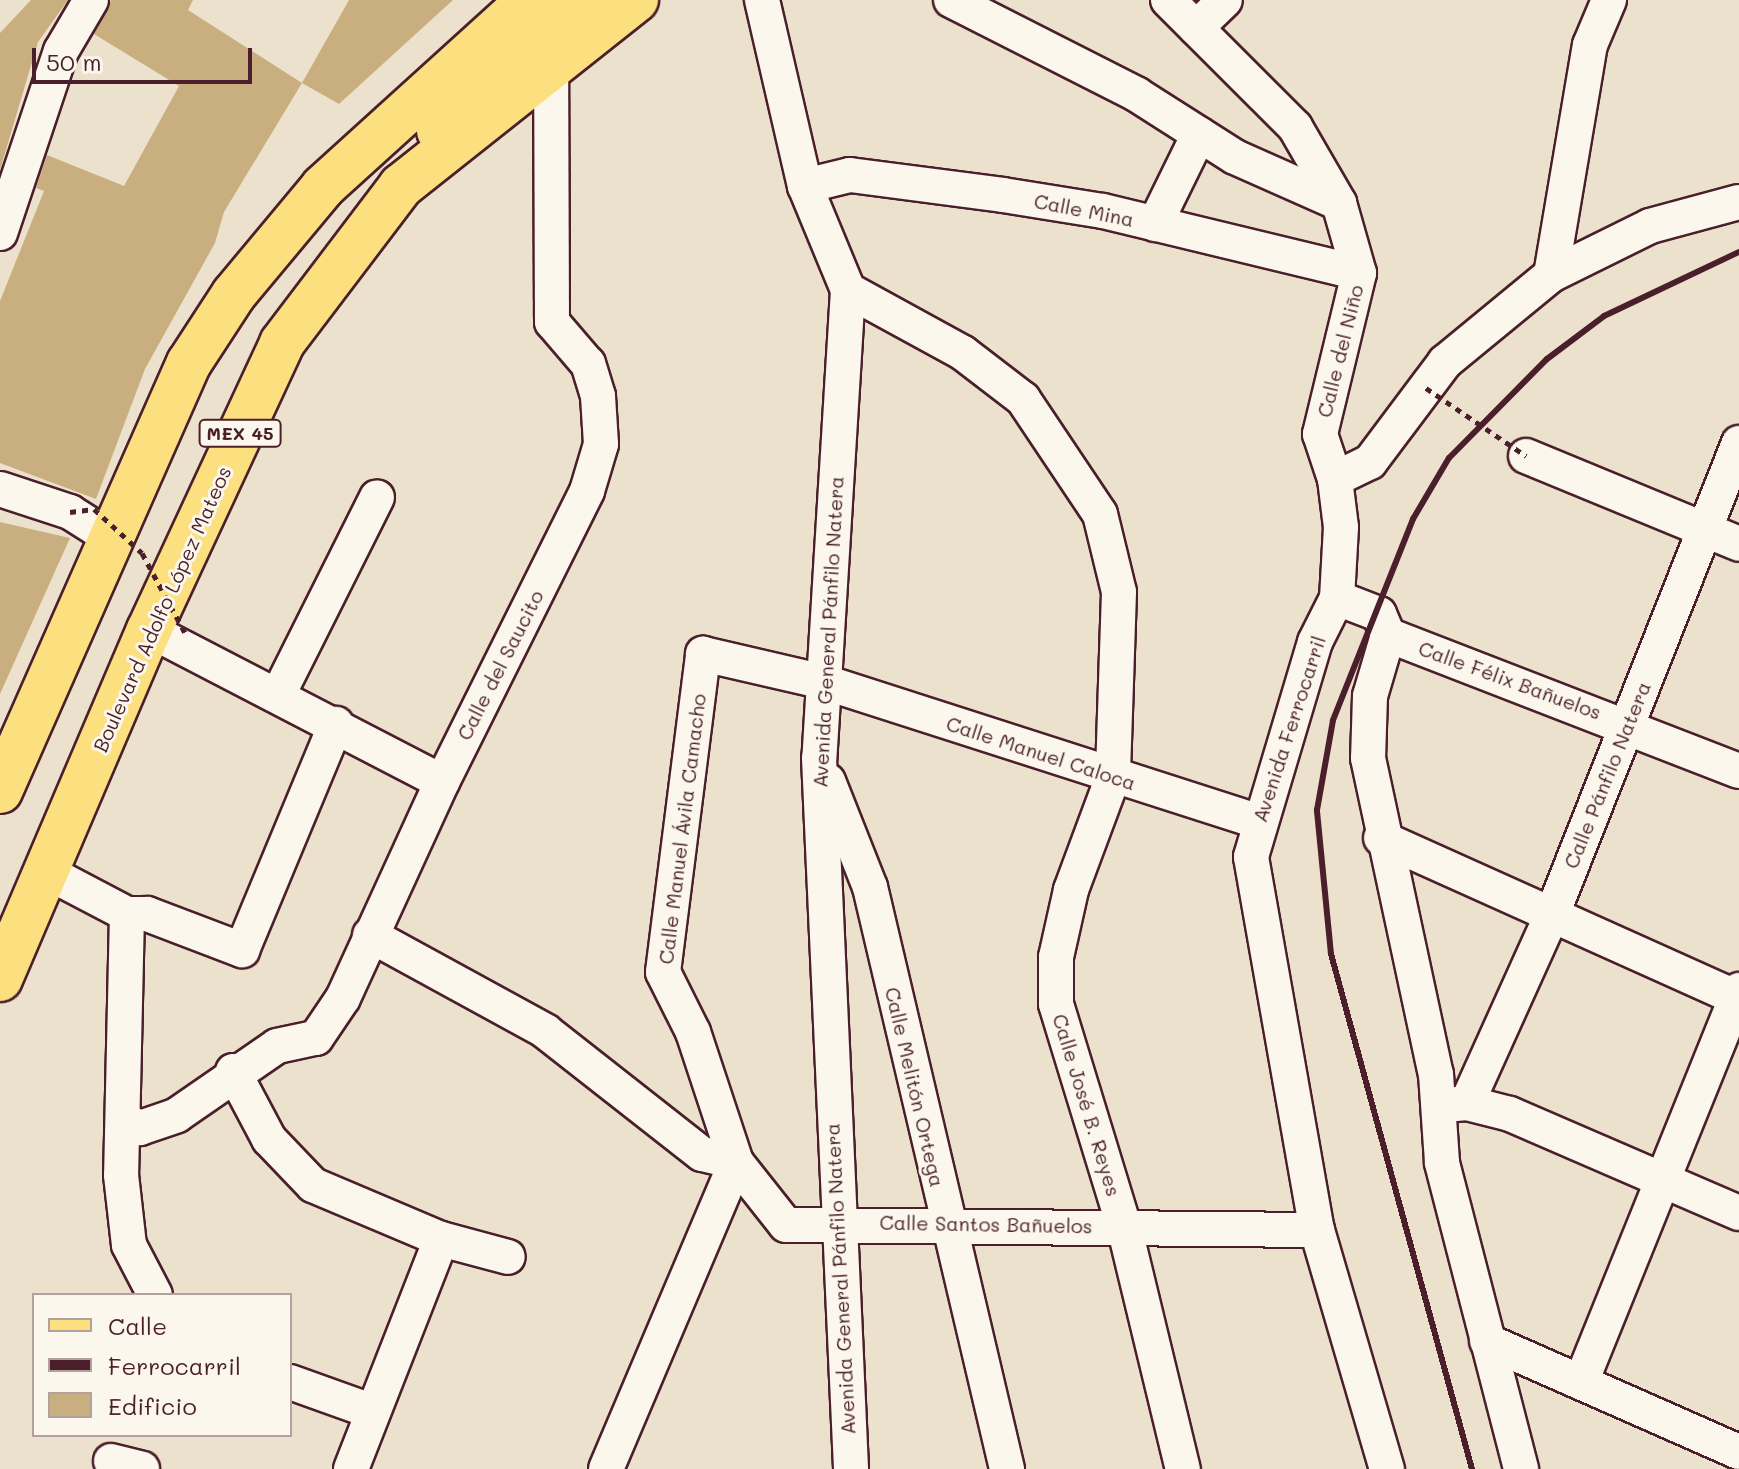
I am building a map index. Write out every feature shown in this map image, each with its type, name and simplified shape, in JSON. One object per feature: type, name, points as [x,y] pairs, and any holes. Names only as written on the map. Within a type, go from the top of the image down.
[{"type":"main road","points":[[0,791],[189,363],[234,294],[323,187],[529,0]]},
{"type":"main road","points":[[401,186],[478,85],[583,0]]},
{"type":"main road","name":"Boulevard Adolfo López Mateos","points":[[0,979],[47,872],[167,632],[282,343],[401,186],[636,0]]},
{"type":"street","points":[[0,233],[61,51],[91,0]]},
{"type":"street","name":"Avenida General Pánfilo Natera","points":[[762,0],[805,186],[848,290],[819,758],[836,1223],[851,1469]]},
{"type":"street","points":[[951,0],[1136,94],[1199,134],[1339,203]]},
{"type":"street","name":"Calle del Niño","points":[[1168,0],[1295,127],[1339,203],[1359,273],[1320,434],[1335,479]]},
{"type":"street","points":[[1196,28],[1225,0]]},
{"type":"street","points":[[1551,275],[1590,45],[1606,2]]},
{"type":"street","name":"Calle del Saucito","points":[[124,1120],[140,1128],[177,1115],[233,1071],[277,1046],[316,1038],[343,998],[442,782],[587,491],[601,444],[588,364],[552,322],[551,67]]},
{"type":"street","points":[[1155,224],[1199,134]]},
{"type":"street","name":"Calle Mina","points":[[805,186],[850,175],[1155,224],[1359,273]]},
{"type":"street","points":[[1335,479],[1370,462],[1426,388],[1504,308],[1551,275],[1650,226],[1739,202]]},
{"type":"street","name":"Calle José B. Reyes","points":[[848,290],[963,353],[1023,399],[1100,514],[1119,592],[1113,777],[1071,890],[1056,957],[1056,1004],[1124,1226],[1183,1469]]},
{"type":"street","name":"Calle Pánfilo Natera","points":[[1454,1104],[1551,917],[1739,443]]},
{"type":"street","points":[[1526,456],[1739,544]]},
{"type":"street","name":"Avenida Ferrocarril","points":[[1335,479],[1337,598],[1315,642],[1258,821],[1251,857],[1267,973],[1317,1230],[1387,1469]]},
{"type":"street","points":[[0,489],[70,512],[111,538]]},
{"type":"street","points":[[278,695],[377,497]]},
{"type":"street","name":"Calle Félix Bañuelos","points":[[1337,598],[1379,614],[1388,635],[1627,723],[1739,771]]},
{"type":"street","points":[[167,632],[442,782]]},
{"type":"street","points":[[1388,635],[1370,696],[1368,758],[1381,838],[1454,1104],[1442,1163],[1521,1469]]},
{"type":"street","name":"Calle Manuel Ávila Camacho","points":[[736,1162],[693,1032],[663,972],[703,654],[824,682]]},
{"type":"street","name":"Calle Manuel Caloca","points":[[824,682],[1258,821]]},
{"type":"street","points":[[47,872],[127,914],[147,914],[242,950],[336,724]]},
{"type":"street","name":"Calle Melitón Ortega","points":[[819,758],[870,887],[946,1223],[1007,1469]]},
{"type":"street","points":[[1381,838],[1551,917],[1738,996],[1660,1176],[1581,1382]]},
{"type":"street","points":[[127,914],[120,1098],[124,1120],[121,1175],[129,1245],[154,1293]]},
{"type":"street","points":[[370,935],[545,1031],[702,1154],[736,1162],[606,1469]]},
{"type":"street","points":[[233,1071],[269,1139],[313,1185],[441,1239],[508,1257]]},
{"type":"street","points":[[1454,1104],[1660,1176],[1739,1213]]},
{"type":"street","name":"Calle Santos Bañuelos","points":[[736,1162],[786,1225],[946,1223],[1317,1230]]},
{"type":"street","points":[[351,1469],[371,1411],[441,1239]]},
{"type":"street","points":[[1487,1341],[1739,1452]]},
{"type":"street","points":[[292,1383],[371,1411]]},
{"type":"path","points":[[1426,388],[1526,456]]},
{"type":"path","points":[[70,512],[94,509],[142,553],[167,632]]},
{"type":"building","points":[[31,0],[68,0],[38,42],[0,170],[0,33]]},
{"type":"building","points":[[111,0],[193,0],[188,10],[302,83],[224,212],[215,243],[145,369],[96,499],[0,463],[0,301],[44,191],[36,188],[47,155],[124,186],[179,86],[94,34]]},
{"type":"building","points":[[349,0],[453,0],[339,104],[302,83]]},
{"type":"building","points":[[0,522],[70,538],[0,694]]},
{"type":"railway","points":[[1472,1469],[1331,954],[1317,810],[1333,720],[1413,519],[1449,458],[1547,359],[1604,316],[1739,252]]}]
